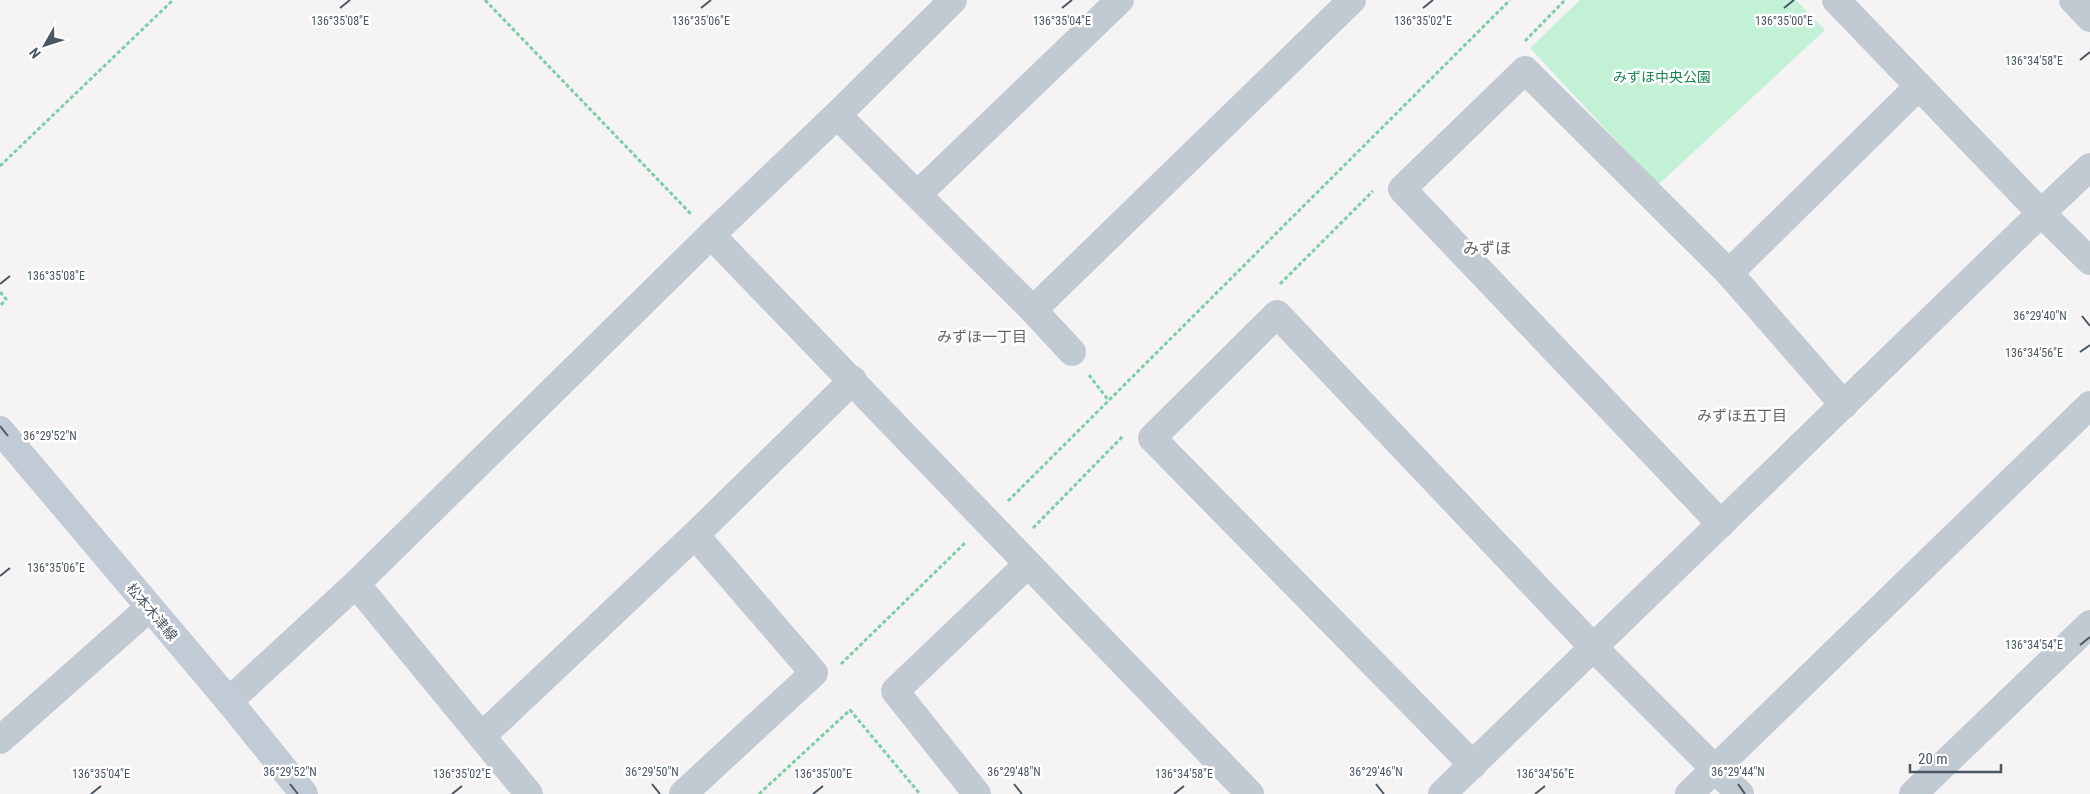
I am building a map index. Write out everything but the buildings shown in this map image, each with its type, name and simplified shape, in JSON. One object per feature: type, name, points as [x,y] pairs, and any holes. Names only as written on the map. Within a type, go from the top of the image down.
[{"type":"main road","name":"松本木津線","points":[[0,430],[229,701],[304,794]]},
{"type":"street","points":[[229,701],[356,584],[953,0]]},
{"type":"street","points":[[918,194],[1120,0]]},
{"type":"street","points":[[1033,310],[1352,0]]},
{"type":"street","points":[[1836,0],[2041,213],[2090,261]]},
{"type":"street","points":[[2073,0],[2090,18]]},
{"type":"street","points":[[1721,524],[1402,189],[1525,70],[1729,273],[1844,405]]},
{"type":"street","points":[[1729,273],[1920,86]]},
{"type":"street","points":[[837,115],[918,194],[1072,352]]},
{"type":"street","points":[[1442,794],[2090,167]]},
{"type":"street","points":[[711,235],[853,380],[1250,794]]},
{"type":"street","points":[[1473,765],[1152,438],[1277,314],[1594,648],[1740,794]]},
{"type":"street","points":[[482,736],[695,535],[853,380]]},
{"type":"street","points":[[1689,794],[2090,405]]},
{"type":"street","points":[[683,794],[814,673],[695,535]]},
{"type":"street","points":[[977,794],[895,691],[1028,564]]},
{"type":"street","points":[[356,584],[529,794]]},
{"type":"street","points":[[0,740],[149,608]]},
{"type":"street","points":[[1913,794],[2090,624]]},
{"type":"path","points":[[0,166],[173,0]]},
{"type":"path","points":[[485,0],[711,235]]},
{"type":"path","points":[[814,673],[836,669],[1510,0]]},
{"type":"path","points":[[0,292],[6,299],[0,306]]},
{"type":"path","points":[[759,794],[850,710],[920,794]]},
{"type":"green space","name":"みずほ中央公園","points":[[1580,0],[1796,0],[1825,30],[1658,185],[1530,48]]},
{"type":"district","name":"みずほ","points":[[1487,248]]},
{"type":"district","name":"みずほ一丁目","points":[[982,337]]},
{"type":"district","name":"みずほ五丁目","points":[[1742,416]]}]
